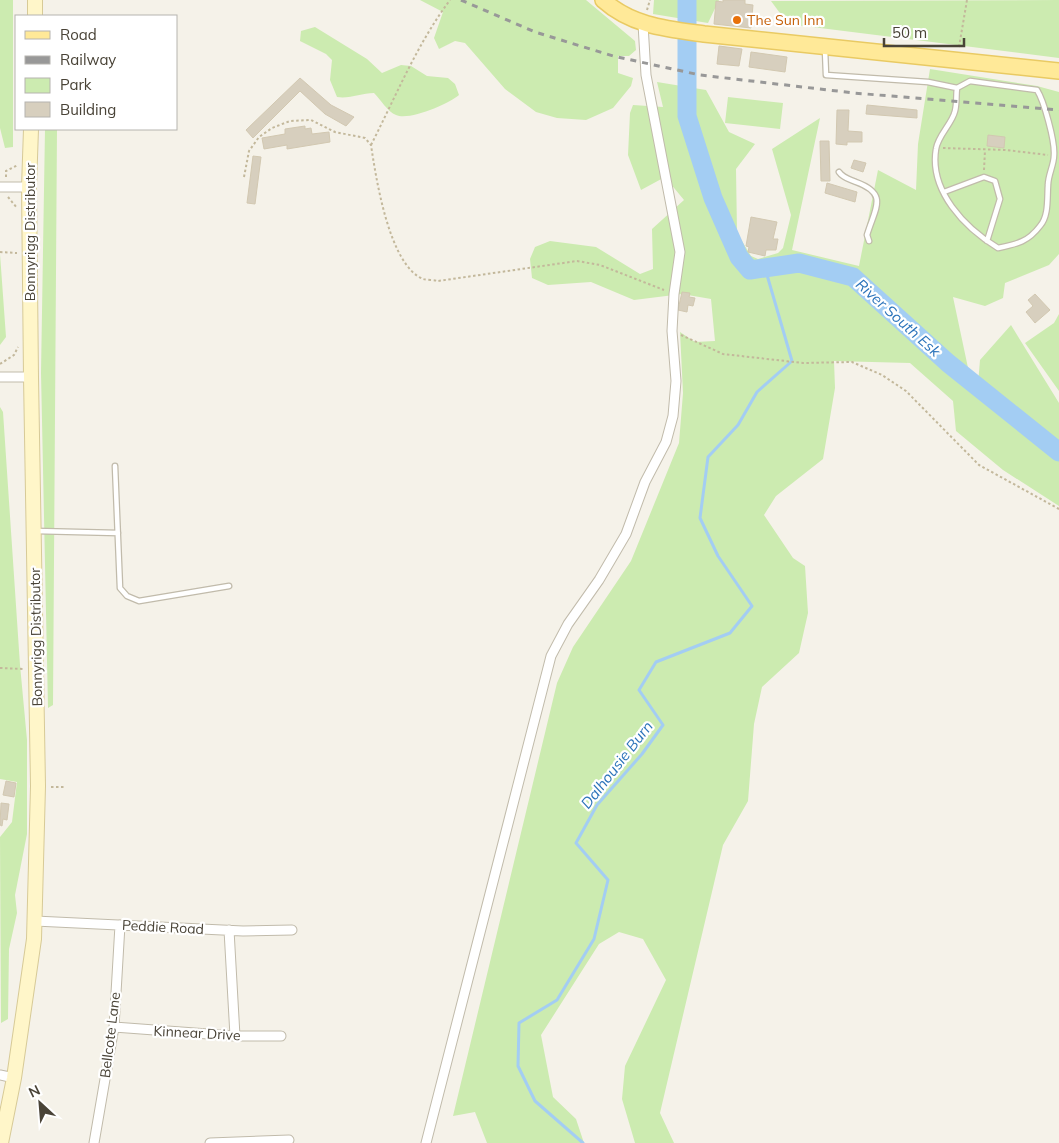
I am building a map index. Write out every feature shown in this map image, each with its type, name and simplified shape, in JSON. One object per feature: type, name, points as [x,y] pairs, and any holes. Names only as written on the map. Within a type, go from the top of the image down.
[{"type":"main road","points":[[35,15],[36,0]]},
{"type":"main road","points":[[603,0],[616,12],[643,24],[661,28],[1059,71]]},
{"type":"main road","name":"Bonnyrigg Distributor","points":[[1,1143],[14,1078],[34,939],[38,786],[31,377],[29,187],[31,130]]},
{"type":"street","points":[[426,1143],[551,656],[568,624],[599,580],[626,534],[645,482],[666,442],[673,416],[676,381],[672,331],[674,294],[680,252],[646,75],[643,24]]},
{"type":"street","points":[[0,187],[29,187]]},
{"type":"street","points":[[0,377],[31,377]]},
{"type":"street","name":"Peddie Road","points":[[34,921],[229,930],[292,930]]},
{"type":"street","name":"Bellcote Lane","points":[[94,1143],[114,1027],[120,925]]},
{"type":"street","points":[[229,930],[235,1036]]},
{"type":"street","name":"Kinnear Drive","points":[[114,1027],[235,1036],[281,1036]]},
{"type":"street","points":[[0,1075],[14,1078]]},
{"type":"street","points":[[213,1143],[289,1140]]},
{"type":"lane","points":[[825,47],[826,75],[928,82],[957,88],[970,81],[1037,90],[1044,101],[1047,121],[1052,133],[1057,157],[1048,176],[1046,211],[1042,225],[1024,242],[998,248],[987,242],[964,223],[944,192],[936,172],[936,147],[955,112],[957,88]]},
{"type":"lane","points":[[1052,133],[1059,136]]},
{"type":"lane","points":[[839,172],[843,177],[869,187],[875,192],[877,198],[867,235],[869,241]]},
{"type":"lane","points":[[944,192],[984,177],[995,182],[1000,199],[987,242]]},
{"type":"lane","points":[[115,466],[120,588],[127,596],[139,601],[229,586]]},
{"type":"lane","points":[[34,531],[118,533]]},
{"type":"path","points":[[370,145],[434,21],[450,0]]},
{"type":"path","points":[[956,60],[967,0]]},
{"type":"path","points":[[244,177],[249,151],[259,137],[272,128],[290,121],[311,120],[335,132],[365,138],[370,145],[394,246],[409,266],[422,279],[438,281],[576,260],[600,265],[674,294]]},
{"type":"path","points":[[936,147],[986,149],[1057,157]]},
{"type":"path","points":[[984,177],[986,149]]},
{"type":"path","points":[[0,252],[22,253]]},
{"type":"path","points":[[672,331],[723,354],[803,363],[852,362],[882,375],[906,391],[979,466],[1059,509]]},
{"type":"path","points":[[0,668],[36,669]]},
{"type":"path","points":[[38,786],[66,788]]},
{"type":"green space","points":[[0,0],[13,0],[13,147],[5,148],[0,128]]},
{"type":"green space","points":[[420,0],[586,0],[635,41],[636,50],[629,56],[618,56],[618,73],[633,78],[631,86],[613,108],[586,120],[557,118],[536,112],[505,89],[465,43],[455,41],[439,49],[434,38],[443,12]]},
{"type":"green space","points":[[654,0],[719,0],[708,23],[653,14]]},
{"type":"green space","points":[[1059,0],[1059,58],[788,24],[771,1]]},
{"type":"green space","points":[[315,27],[367,59],[382,73],[401,65],[411,66],[427,76],[448,78],[455,84],[459,95],[429,111],[410,116],[396,115],[374,93],[337,97],[330,80],[332,60],[326,54],[300,41],[301,31]]},
{"type":"green space","points":[[930,69],[1037,86],[1059,92],[1059,254],[1049,265],[1005,283],[1003,298],[985,306],[953,297],[971,382],[1059,454],[1059,506],[1003,470],[956,431],[953,401],[910,363],[834,361],[835,388],[823,459],[776,496],[764,515],[793,558],[805,566],[808,613],[799,653],[762,687],[754,724],[748,801],[723,845],[660,1113],[674,1143],[635,1143],[622,1099],[625,1066],[666,980],[643,939],[619,932],[599,944],[541,1035],[553,1097],[576,1119],[584,1143],[487,1143],[475,1112],[453,1116],[557,683],[573,647],[631,561],[679,443],[683,393],[680,332],[695,342],[715,341],[711,299],[682,294],[634,300],[591,282],[548,285],[532,278],[530,259],[535,247],[550,241],[596,247],[640,274],[653,269],[652,229],[684,200],[665,177],[641,190],[628,155],[630,113],[633,105],[663,107],[657,82],[706,90],[729,132],[755,144],[736,169],[737,233],[751,256],[758,259],[778,253],[783,248],[791,215],[772,149],[820,118],[792,250],[859,266],[878,170],[916,190],[918,144]]},
{"type":"green space","points":[[728,97],[783,103],[780,129],[725,123]]},
{"type":"green space","points":[[45,130],[57,130],[53,705],[48,708],[41,373]]},
{"type":"green space","points":[[0,254],[6,337],[0,345]]},
{"type":"green space","points":[[1059,314],[1059,391],[1025,343],[1054,323]]},
{"type":"green space","points":[[1011,325],[1059,403],[1059,444],[978,384],[980,360]]},
{"type":"green space","points":[[0,407],[3,412],[20,665],[27,740],[27,834],[15,895],[17,913],[9,949],[8,1019],[1,1023],[0,837],[12,822],[17,782],[0,779]]},
{"type":"building","points":[[723,0],[745,0],[745,4],[753,5],[751,28],[714,24],[716,1],[723,2]]},
{"type":"building","points":[[719,46],[742,49],[739,66],[717,64]]},
{"type":"building","points":[[751,52],[787,57],[785,72],[749,67]]},
{"type":"building","points":[[300,78],[331,105],[354,117],[346,126],[325,114],[300,91],[253,138],[246,130]]},
{"type":"building","points":[[867,105],[917,110],[917,118],[866,114]]},
{"type":"building","points":[[837,110],[849,110],[848,131],[862,132],[862,142],[847,142],[847,145],[836,144]]},
{"type":"building","points":[[305,126],[305,129],[311,128],[312,134],[329,132],[330,142],[287,149],[287,145],[264,149],[262,138],[285,134],[285,129]]},
{"type":"building","points":[[988,135],[1005,137],[1004,148],[987,146]]},
{"type":"building","points":[[820,141],[829,141],[830,181],[821,181]]},
{"type":"building","points":[[253,156],[261,157],[255,204],[247,203]]},
{"type":"building","points":[[854,160],[866,163],[863,172],[851,168]]},
{"type":"building","points":[[827,183],[857,192],[855,202],[825,193]]},
{"type":"building","points":[[751,217],[777,222],[773,239],[778,239],[776,250],[766,250],[765,256],[748,252],[749,247],[746,246]]},
{"type":"building","points":[[682,292],[690,293],[689,297],[695,298],[693,306],[688,305],[687,312],[678,310]]},
{"type":"building","points":[[1035,294],[1050,310],[1035,323],[1026,312],[1033,306],[1028,300]]},
{"type":"building","points":[[6,781],[16,783],[14,797],[3,795]]},
{"type":"building","points":[[1,803],[9,804],[7,820],[3,819],[2,826],[0,825]]},
{"type":"waterway","name":"River South Esk","points":[[687,0],[687,116],[713,198],[739,257],[750,270],[799,263],[853,277],[948,363],[1059,452]]},
{"type":"waterway","name":"Dalhousie Burn","points":[[583,1143],[535,1101],[518,1066],[519,1023],[557,1000],[594,939],[608,880],[576,843],[597,805],[642,754],[663,725],[639,690],[656,662],[730,633],[752,606],[718,556],[700,518],[708,457],[738,425],[757,392],[792,361],[765,268]]},
{"type":"railway","points":[[461,0],[535,32],[613,56],[700,75],[854,93],[1059,110]]},
{"type":"place","name":"The Sun Inn","points":[[737,20]]}]
